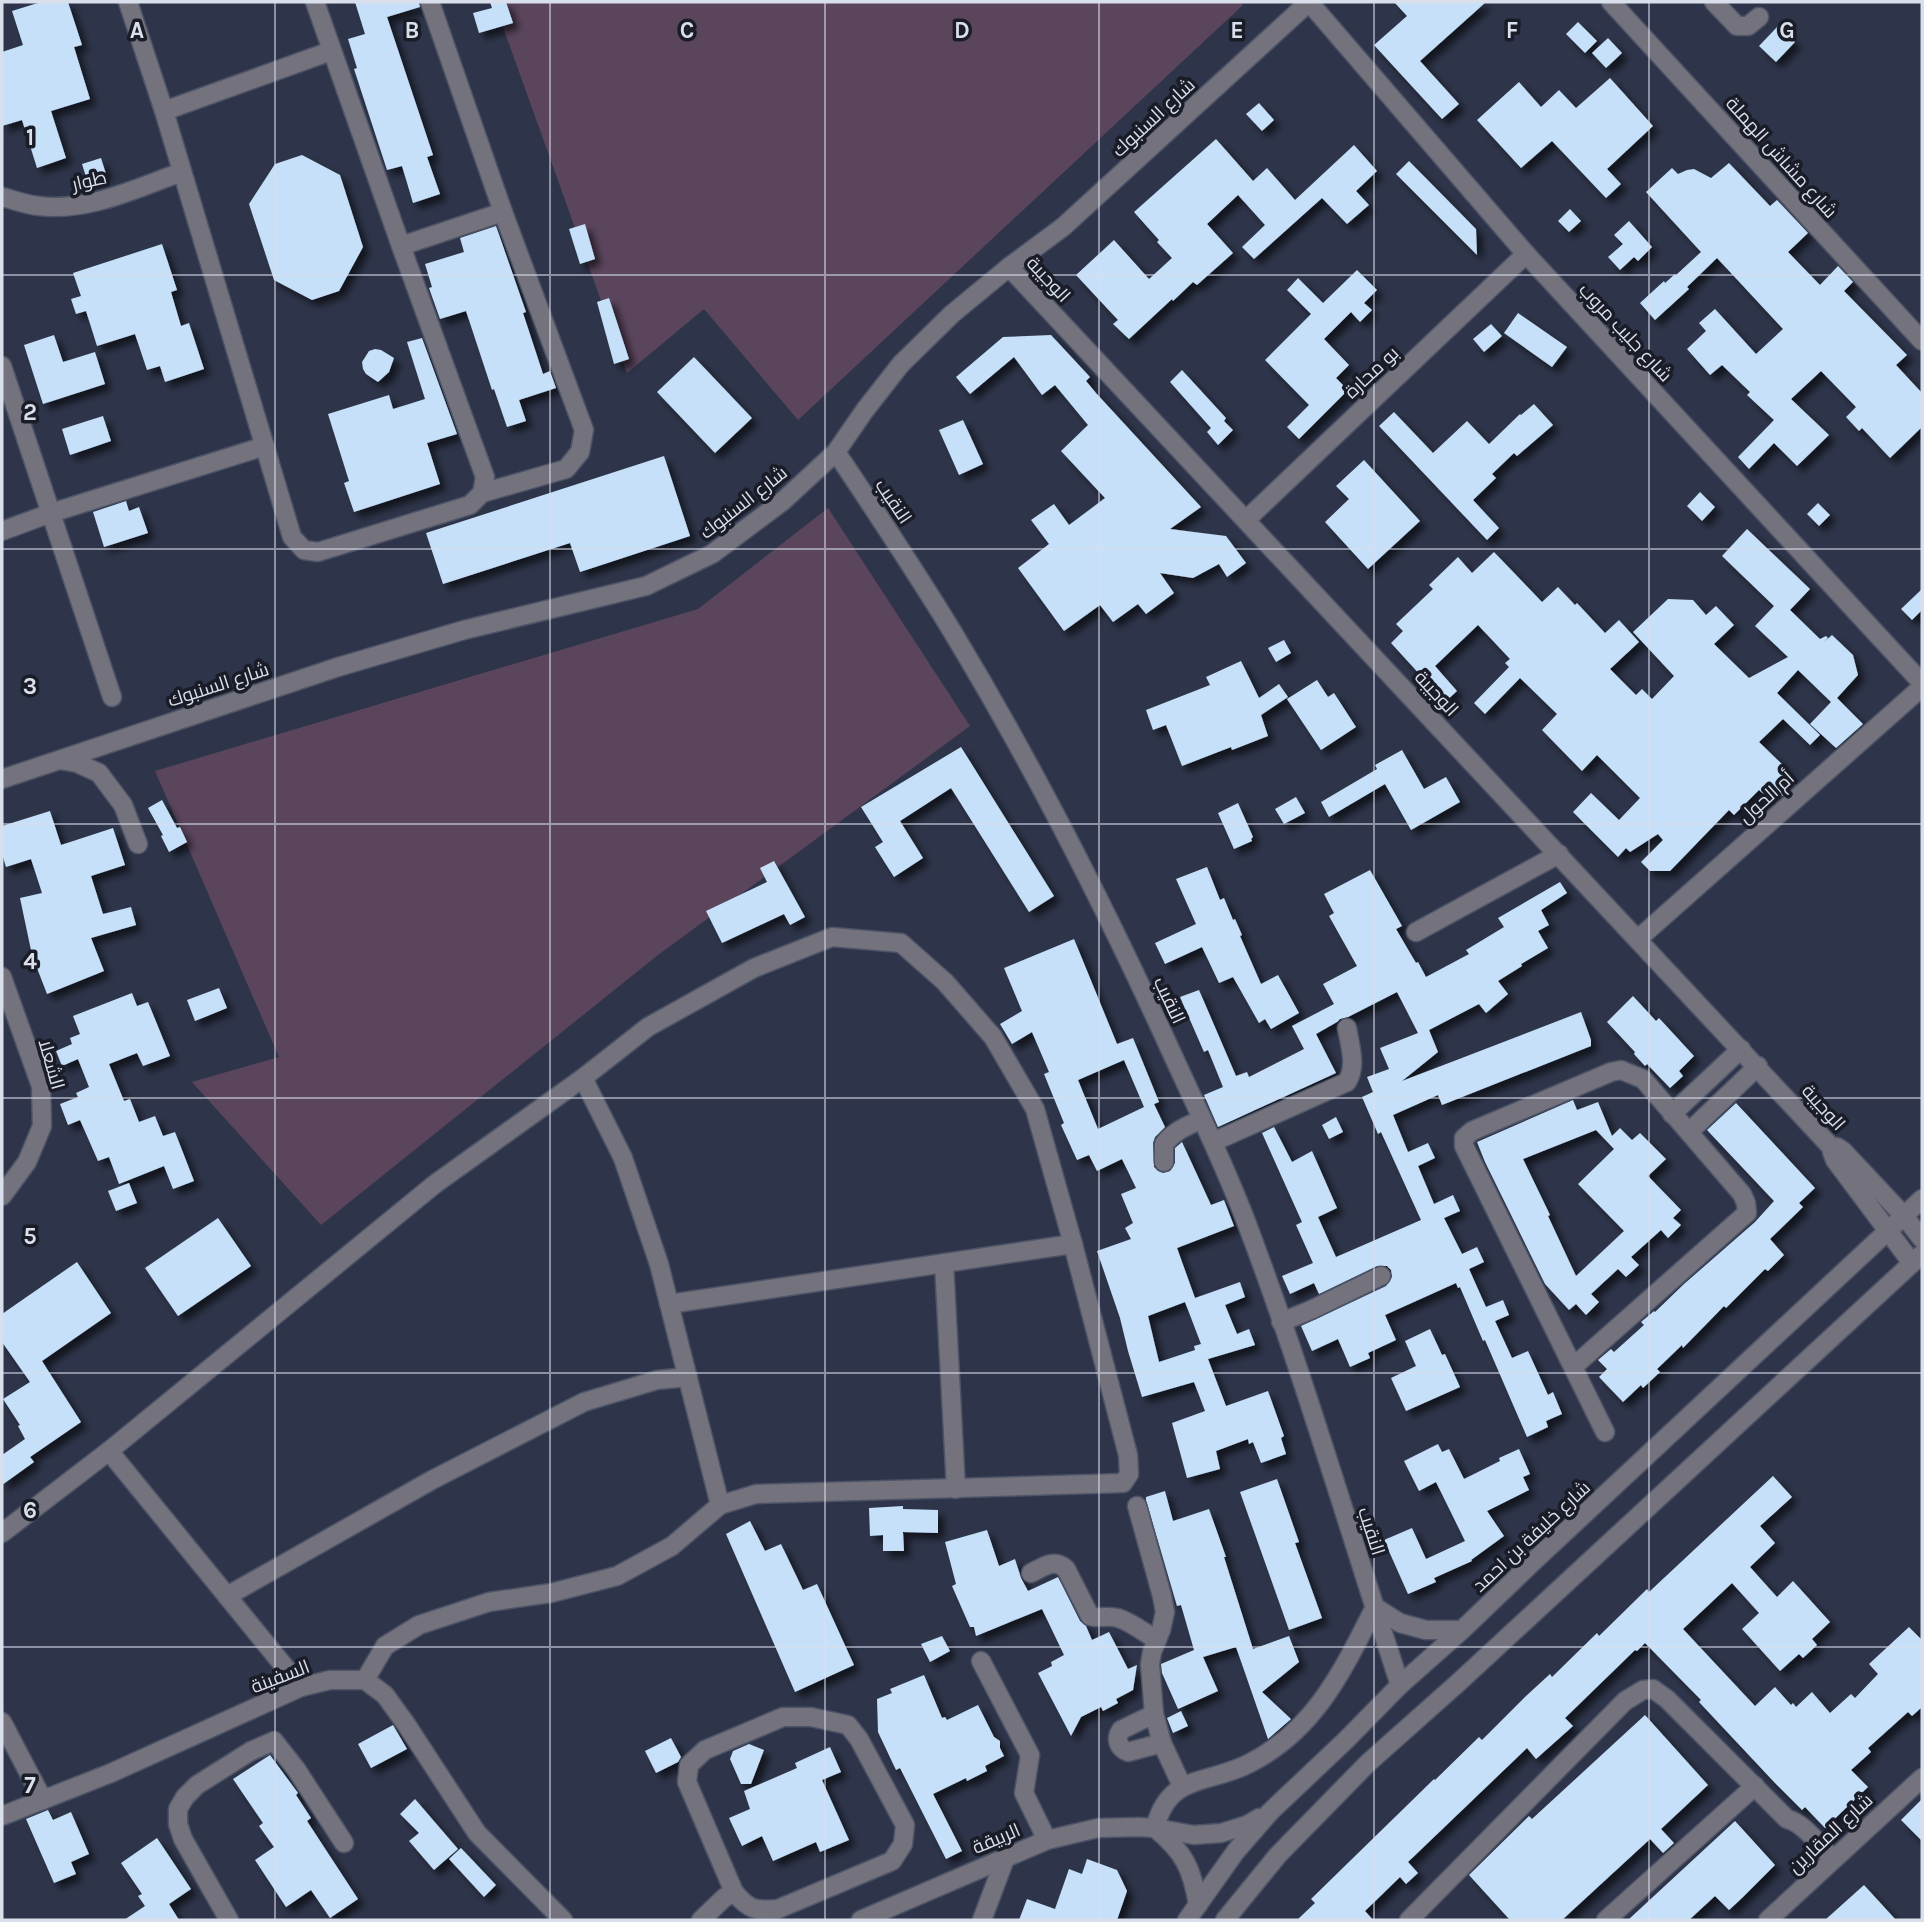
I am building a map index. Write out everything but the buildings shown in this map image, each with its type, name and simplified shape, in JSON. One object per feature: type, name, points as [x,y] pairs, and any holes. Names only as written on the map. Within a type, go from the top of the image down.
[{"type":"street","points":[[128,2],[164,111],[292,537],[304,551],[318,552],[470,505],[482,493],[566,469],[580,452],[584,430],[503,212],[430,2]]},
{"type":"street","points":[[315,2],[485,477],[482,493]]},
{"type":"street","name":"شارع جليب مروب","points":[[1309,2],[1526,254],[1922,685]]},
{"type":"street","name":"شارع السنبوك","points":[[2,779],[338,667],[464,630],[646,586],[712,554],[783,501],[835,452],[901,364],[952,314],[1063,227],[1309,2]]},
{"type":"street","name":"شارع مشاش الهملة","points":[[1611,2],[1922,341]]},
{"type":"street","points":[[1714,2],[1737,26],[1748,26],[1759,17]]},
{"type":"street","points":[[164,111],[331,51]]},
{"type":"street","name":"طوار","points":[[2,197],[37,206],[87,205],[182,172]]},
{"type":"street","points":[[401,246],[503,212]]},
{"type":"street","name":"بو محارة","points":[[1246,520],[1526,254]]},
{"type":"street","name":"الوجيبة","points":[[1009,267],[1833,1149]]},
{"type":"street","points":[[2,366],[112,697]]},
{"type":"street","points":[[2,531],[265,446]]},
{"type":"street","name":"النقيب","points":[[835,452],[941,613],[1019,748],[1124,950],[1213,1142],[1247,1225],[1281,1322],[1400,1685]]},
{"type":"street","name":"أم الحول","points":[[1638,939],[1922,685]]},
{"type":"street","points":[[56,760],[77,763],[99,773],[123,805],[138,844]]},
{"type":"street","points":[[1416,932],[1559,854]]},
{"type":"street","points":[[2,1534],[109,1451],[435,1184],[583,1078],[648,1027],[754,968],[832,937],[901,943],[945,982],[993,1037],[1035,1109],[1128,1455],[1129,1474],[1122,1483],[757,1494],[720,1505],[672,1546],[617,1576],[551,1593],[489,1602],[419,1625],[385,1646],[365,1680],[385,1695],[477,1833],[563,1920]]},
{"type":"street","name":"الشعلا","points":[[2,977],[41,1087],[43,1126],[27,1162],[2,1196]]},
{"type":"street","points":[[1213,1142],[1347,1082],[1352,1074],[1347,1028]]},
{"type":"street","points":[[1672,1114],[1741,1049]]},
{"type":"street","points":[[1689,1132],[1758,1066]]},
{"type":"street","points":[[1573,1367],[1747,1213],[1742,1194],[1689,1132],[1643,1080],[1621,1070],[1472,1130],[1464,1138],[1464,1146],[1605,1432]]},
{"type":"street","points":[[583,1078],[622,1158],[659,1264],[720,1505]]},
{"type":"street","points":[[1164,1162],[1164,1144],[1171,1135],[1202,1119]]},
{"type":"street","points":[[1225,1920],[1278,1855],[1368,1763],[1917,1258],[1888,1231],[1833,1156],[1833,1149],[1840,1148],[1922,1239]]},
{"type":"street","name":"شارع خليفة بن احمد","points":[[1187,1920],[1236,1851],[1270,1812],[1400,1685],[1922,1199]]},
{"type":"street","points":[[669,1304],[1073,1244]]},
{"type":"street","points":[[944,1263],[956,1489]]},
{"type":"street","points":[[1281,1322],[1381,1276]]},
{"type":"street","points":[[227,1596],[432,1480],[584,1402],[657,1380],[688,1377]]},
{"type":"street","points":[[109,1451],[301,1687]]},
{"type":"street","points":[[1137,1506],[1165,1612],[1150,1664],[1154,1714],[1162,1743],[1182,1786]]},
{"type":"street","points":[[1031,1573],[1051,1563],[1059,1563],[1066,1569],[1090,1616],[1122,1619],[1157,1640]]},
{"type":"street","points":[[1198,1905],[1186,1862],[1174,1844],[1155,1828],[1158,1815],[1172,1794],[1182,1786],[1231,1772],[1248,1764],[1267,1753],[1309,1718],[1322,1703],[1349,1660],[1376,1607],[1400,1623],[1426,1630],[1462,1630]]},
{"type":"street","points":[[981,1661],[1030,1755],[1024,1793],[1047,1840]]},
{"type":"street","name":"السفينة","points":[[2,1816],[111,1773],[301,1687],[330,1680],[365,1680]]},
{"type":"street","points":[[1409,1920],[1625,1701],[1643,1690],[1653,1689],[1667,1699],[1787,1819],[1788,1826],[1827,1864]]},
{"type":"street","points":[[1154,1714],[1121,1730],[1118,1743],[1128,1752],[1162,1743]]},
{"type":"street","points":[[783,1717],[811,1717],[848,1725],[859,1739],[905,1825],[903,1844],[892,1861],[778,1909],[758,1910],[744,1905],[734,1892],[687,1782],[689,1765],[705,1750],[783,1717]]},
{"type":"street","points":[[2,1722],[43,1800]]},
{"type":"street","points":[[229,1920],[183,1839],[178,1824],[178,1809],[197,1785],[251,1751],[274,1741],[296,1769],[344,1843]]},
{"type":"street","name":"شارع المقارين","points":[[1768,1920],[1922,1778]]},
{"type":"street","points":[[1606,1920],[1755,1786]]},
{"type":"street","name":"الربيقة","points":[[861,1920],[1047,1840],[1098,1828],[1155,1828],[1194,1835],[1221,1833],[1247,1825],[1270,1812]]},
{"type":"street","points":[[982,1920],[1006,1856]]},
{"type":"street","points":[[701,1920],[734,1892]]},
{"type":"shaded area","points":[[494,2],[1240,2],[1243,5],[798,420],[704,309],[627,373]]},
{"type":"shaded area","points":[[828,508],[970,726],[658,955],[321,1225],[192,1082],[279,1057],[155,771],[698,609]]}]
